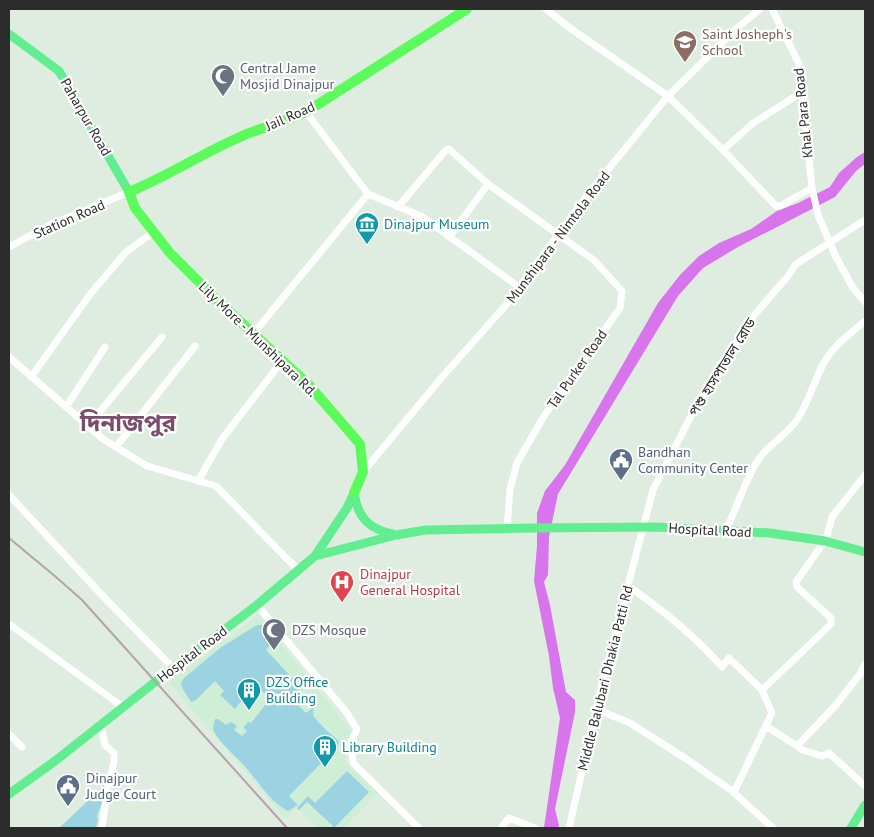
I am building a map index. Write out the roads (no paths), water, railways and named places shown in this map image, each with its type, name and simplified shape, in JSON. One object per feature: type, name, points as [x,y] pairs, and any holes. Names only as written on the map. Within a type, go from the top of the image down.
[{"type":"highway","name":"Jail Road","points":[[129,192],[156,181],[241,137],[306,112],[467,9]]},
{"type":"highway","name":"Lily More - Munshipara Rd.","points":[[129,192],[135,208],[170,253],[308,385],[360,444],[363,472],[354,493]]},
{"type":"main road","name":"Paharpur Road","points":[[9,34],[59,71],[129,192]]},
{"type":"main road","name":"Hospital Road","points":[[9,794],[55,761],[257,605],[315,556],[348,508],[354,493]]},
{"type":"main road","points":[[354,493],[360,515],[376,529],[396,535]]},
{"type":"main road","name":"Hospital Road","points":[[315,556],[396,535],[426,530],[644,527],[770,534],[825,541],[865,552]]},
{"type":"main road","points":[[851,828],[865,805]]},
{"type":"street","points":[[546,9],[567,26],[668,96],[776,206],[780,206],[812,190]]},
{"type":"street","name":"Munshipara - Nimtola Road","points":[[363,472],[443,376],[506,305],[589,193],[668,96],[736,29],[760,9]]},
{"type":"street","name":"Khal Para Road","points":[[772,9],[800,64],[812,190],[818,214],[830,244],[853,288],[865,302]]},
{"type":"street","points":[[723,150],[752,124],[802,92]]},
{"type":"street","points":[[306,112],[368,194],[421,216],[519,287]]},
{"type":"street","name":"Tal Purker Road","points":[[398,207],[447,149],[449,149],[488,184],[595,261],[622,291],[620,308],[544,416],[517,463],[510,489],[507,528]]},
{"type":"street","points":[[449,237],[488,184]]},
{"type":"street","name":"Station Road","points":[[9,247],[50,225],[129,192]]},
{"type":"street","points":[[253,334],[368,194]]},
{"type":"street","name":"পশু হাসপাতাল রোড","points":[[644,527],[654,490],[684,429],[751,319],[767,302],[796,264],[865,220]]},
{"type":"street","points":[[31,377],[91,294],[126,252],[154,232]]},
{"type":"street","points":[[726,531],[761,455],[784,435],[797,420],[812,394],[825,361],[838,343],[865,321]]},
{"type":"street","points":[[88,426],[162,337]]},
{"type":"street","points":[[116,447],[196,346]]},
{"type":"street","points":[[66,407],[105,347]]},
{"type":"street","points":[[9,358],[103,439],[147,466],[216,486],[298,570]]},
{"type":"street","points":[[198,481],[222,439],[282,361]]},
{"type":"street","points":[[762,690],[831,624],[831,618],[797,587],[796,582],[825,541],[832,517],[865,476]]},
{"type":"street","points":[[9,495],[100,594],[173,668]]},
{"type":"street","name":"Middle Balubari Dhakia Patti Rd","points":[[569,828],[596,709],[644,527]]},
{"type":"street","points":[[628,586],[679,623],[722,667],[729,658],[762,690],[772,713],[734,792]]},
{"type":"street","points":[[257,605],[347,713],[357,729],[351,742],[353,763],[418,828]]},
{"type":"street","points":[[9,624],[123,707]]},
{"type":"street","points":[[797,746],[836,705],[860,674],[865,664]]},
{"type":"street","points":[[596,709],[630,722],[688,760],[734,792],[774,828]]},
{"type":"street","points":[[101,725],[105,745],[114,753],[102,828]]},
{"type":"street","points":[[766,726],[803,750],[822,756],[829,753],[865,786]]},
{"type":"street","points":[[9,734],[22,747]]},
{"type":"street","points":[[500,828],[510,818],[535,828]]},
{"type":"railway","points":[[9,538],[82,600],[287,828]]},
{"type":"place","name":"Saint Josheph's School","points":[[685,63]]},
{"type":"place","name":"Central Jame Mosjid Dinajpur","points":[[223,97]]},
{"type":"place","name":"Dinajpur Museum","points":[[367,245]]},
{"type":"place","name":"Bandhan Community Center","points":[[621,481]]},
{"type":"place","name":"Dinajpur General Hospital","points":[[342,603]]},
{"type":"place","name":"DZS Mosque","points":[[274,651]]},
{"type":"place","name":"DZS Office Building","points":[[249,711]]},
{"type":"place","name":"Library Building","points":[[325,768]]},
{"type":"place","name":"Dinajpur Judge Court","points":[[68,807]]},
{"type":"district","name":"দিনাজপুর","points":[[128,422]]}]
